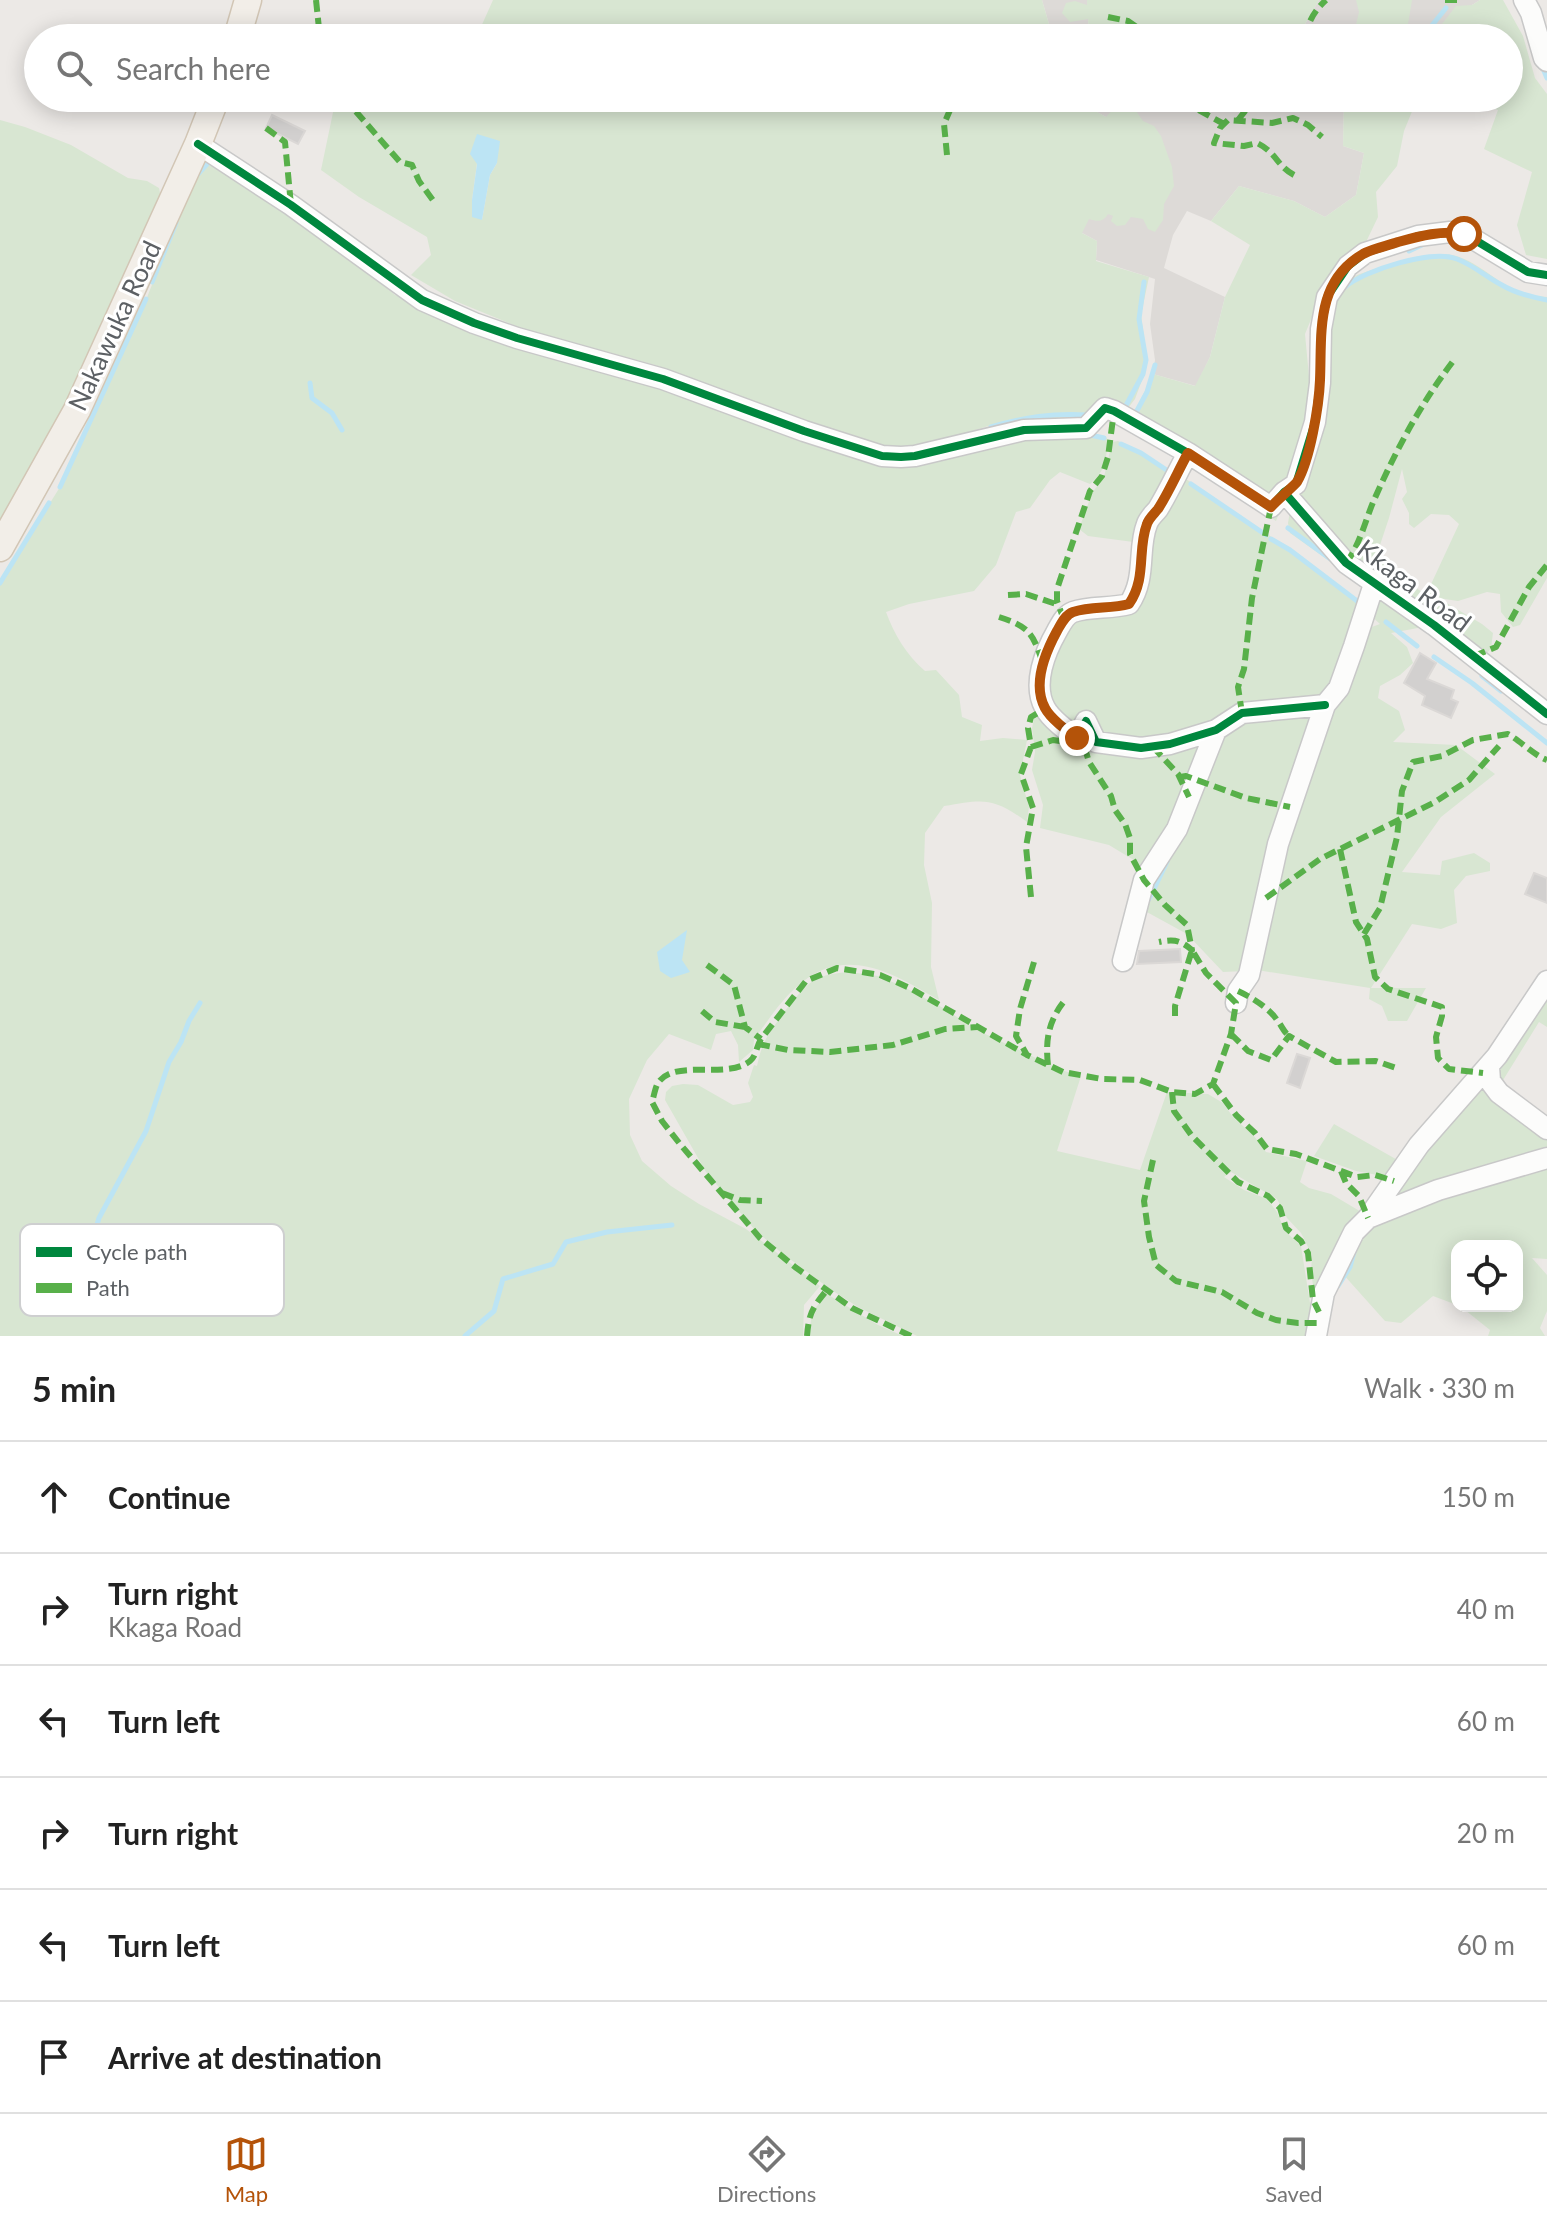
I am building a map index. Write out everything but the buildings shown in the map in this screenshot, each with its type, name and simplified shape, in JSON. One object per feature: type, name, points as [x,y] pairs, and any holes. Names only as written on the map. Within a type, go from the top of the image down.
[{"type":"main road","points":[[241,24],[248,0]]},
{"type":"main road","name":"Nakawuka Road","points":[[0,548],[77,410],[211,112]]},
{"type":"street","points":[[1524,0],[1547,61]]},
{"type":"street","points":[[198,144],[291,205],[422,300],[517,338],[663,379],[870,453],[901,457],[1024,430],[1086,428],[1105,408],[1188,453],[1271,507],[1296,484],[1315,422],[1320,383],[1321,329],[1327,297],[1348,266],[1365,253],[1418,236],[1450,232],[1464,234],[1528,272],[1547,275]]},
{"type":"street","points":[[1188,453],[1148,520],[1143,535],[1143,560],[1135,595],[1129,604],[1071,613],[1064,620],[1042,661],[1040,689],[1045,709],[1077,738],[1086,721],[1096,742],[1141,748],[1170,744],[1216,730],[1242,713],[1325,705]]},
{"type":"street","name":"Kkaga Road","points":[[1284,492],[1346,563],[1434,625],[1547,714]]},
{"type":"street","points":[[1236,1003],[1238,991],[1249,975],[1278,844],[1325,705],[1339,688],[1374,584]]},
{"type":"street","points":[[1123,961],[1144,880],[1177,829],[1216,730]]},
{"type":"street","points":[[1316,1336],[1324,1293],[1354,1232],[1368,1218],[1419,1145],[1489,1067],[1547,981]]},
{"type":"street","points":[[1489,1067],[1490,1081],[1499,1093],[1547,1129]]},
{"type":"street","points":[[1368,1218],[1450,1186],[1547,1158]]},
{"type":"shaded area","points":[[1042,0],[1087,0],[1088,24],[1049,24]]},
{"type":"shaded area","points":[[1319,0],[1480,0],[1472,5],[1463,24],[1305,24]]},
{"type":"shaded area","points":[[1097,112],[1344,112],[1343,146],[1364,153],[1356,195],[1325,217],[1294,201],[1239,186],[1211,221],[1187,211],[1173,235],[1164,268],[1225,297],[1210,357],[1196,386],[1153,374],[1155,360],[1150,324],[1155,279],[1096,260],[1097,241],[1040,210],[1113,121]]},
{"type":"green space","points":[[493,0],[1042,0],[1049,24],[482,24]]},
{"type":"green space","points":[[1087,0],[1319,0],[1305,24],[1088,24],[1088,19],[1070,22],[1062,13],[1066,3],[1075,1],[1087,5]]},
{"type":"green space","points":[[1356,0],[1412,0],[1408,24],[1356,24],[1359,12]]},
{"type":"green space","points":[[1480,0],[1503,0],[1516,24],[1442,24],[1456,6],[1472,5]]},
{"type":"green space","points":[[1523,36],[1535,78],[1547,94],[1547,259],[1526,255],[1517,225],[1532,172],[1484,149],[1497,112],[1523,112]]},
{"type":"green space","points":[[333,112],[1097,112],[1106,117],[1111,112],[1137,112],[1161,136],[1172,167],[1174,186],[1164,204],[1163,220],[1155,232],[1148,229],[1143,219],[1131,217],[1125,225],[1117,226],[1111,221],[1113,216],[1108,214],[1100,221],[1089,219],[1082,233],[1097,241],[1096,261],[1149,277],[1141,315],[1147,359],[1145,372],[1135,399],[1121,417],[1108,421],[1012,419],[907,448],[879,446],[805,422],[655,365],[526,330],[455,301],[411,275],[431,255],[427,237],[359,197],[321,170]],"holes":[[[477,163],[497,163],[490,175],[482,220],[472,200]]]},
{"type":"green space","points":[[1344,112],[1412,112],[1404,131],[1397,166],[1376,192],[1378,217],[1355,265],[1319,300],[1305,334],[1311,398],[1276,521],[1163,448],[1132,418],[1153,374],[1195,386],[1210,357],[1225,297],[1250,245],[1211,221],[1239,186],[1294,201],[1325,217],[1356,195],[1364,153],[1343,146]]},
{"type":"green space","points":[[0,120],[71,145],[128,178],[147,181],[159,188],[161,198],[78,383],[0,524]]},
{"type":"green space","points":[[207,164],[223,171],[342,249],[395,295],[850,457],[895,464],[929,463],[987,445],[1068,431],[1105,436],[1108,440],[1102,469],[1090,484],[1060,472],[1050,480],[1030,508],[1016,512],[996,565],[974,591],[909,604],[886,612],[912,659],[925,671],[936,670],[959,695],[962,717],[982,725],[980,741],[1003,738],[1027,740],[1020,775],[1029,807],[1027,822],[996,804],[969,802],[944,806],[925,833],[924,865],[932,903],[931,967],[939,1000],[896,977],[866,966],[845,965],[826,969],[794,989],[754,1040],[753,1050],[739,1062],[738,1045],[731,1031],[716,1034],[711,1050],[669,1034],[647,1060],[629,1099],[630,1135],[642,1161],[671,1186],[746,1229],[820,1286],[804,1305],[803,1336],[0,1336],[0,583],[60,487],[146,300],[199,171]]},
{"type":"green space","points":[[1442,254],[1464,259],[1522,293],[1547,297],[1547,578],[1520,625],[1513,627],[1501,612],[1500,594],[1487,592],[1458,601],[1438,598],[1493,633],[1491,648],[1481,661],[1423,627],[1391,633],[1407,647],[1413,663],[1400,675],[1380,686],[1378,698],[1399,711],[1405,730],[1393,742],[1456,745],[1495,774],[1441,817],[1402,872],[1440,875],[1442,861],[1474,853],[1490,863],[1490,871],[1466,876],[1454,890],[1457,923],[1441,929],[1412,924],[1371,988],[1426,988],[1407,1021],[1388,1021],[1382,1006],[1369,999],[1370,988],[1257,970],[1304,777],[1369,628],[1380,624],[1368,613],[1322,698],[1165,740],[1092,737],[1052,707],[1046,668],[1070,619],[1130,607],[1149,525],[1186,479],[1367,606],[1370,580],[1380,562],[1426,595],[1459,524],[1449,515],[1431,514],[1414,528],[1409,524],[1409,513],[1402,499],[1407,492],[1402,469],[1366,587],[1290,533],[1288,523],[1324,317],[1346,284],[1357,275],[1392,263]]},
{"type":"green space","points":[[1118,441],[1178,475],[1141,543],[1088,536],[1079,529],[1092,493],[1104,477],[1112,442]]},
{"type":"green space","points":[[1315,710],[1245,971],[1223,972],[1187,934],[1145,911],[1149,895],[1230,723]]},
{"type":"green space","points":[[1041,716],[1079,743],[1098,748],[1206,740],[1183,798],[1137,892],[1137,862],[1109,845],[1040,828],[1043,805],[1032,770],[1035,752],[1032,728],[1034,719]]},
{"type":"green space","points":[[850,972],[878,976],[902,986],[975,1029],[1061,1070],[1081,1076],[1057,1151],[1140,1170],[1167,1092],[1208,1094],[1223,1103],[1266,1152],[1307,1161],[1300,1182],[1331,1194],[1363,1213],[1315,1299],[1312,1255],[1277,1199],[1231,1172],[1224,1177],[1244,1190],[1267,1199],[1285,1231],[1301,1246],[1310,1303],[1315,1310],[1312,1336],[917,1336],[858,1307],[778,1250],[754,1229],[706,1172],[665,1100],[666,1092],[672,1086],[698,1085],[733,1105],[750,1102],[753,1097],[748,1083],[773,1027],[813,981],[826,975]]},
{"type":"green space","points":[[1547,988],[1547,1027],[1539,1022],[1500,1085],[1495,1064]]},
{"type":"green space","points":[[1486,1075],[1547,1136],[1547,1155],[1375,1214]]},
{"type":"green space","points":[[1334,1124],[1401,1162],[1388,1177],[1356,1171],[1314,1156]]},
{"type":"green space","points":[[1547,1162],[1547,1259],[1532,1258],[1547,1275],[1547,1311],[1540,1328],[1545,1336],[1488,1336],[1490,1330],[1468,1312],[1523,1312],[1523,1240],[1451,1240],[1451,1303],[1433,1296],[1401,1323],[1385,1321],[1342,1273],[1367,1224]]},
{"type":"green space","points":[[827,1294],[878,1325],[903,1336],[809,1336],[812,1312]]},
{"type":"water","points":[[477,134],[500,141],[482,220],[472,217],[477,164],[470,154]]},
{"type":"water","points":[[687,930],[682,960],[690,972],[671,978],[660,971],[657,952]]},
{"type":"waterway","points":[[1433,24],[1446,8]]},
{"type":"waterway","points":[[1541,64],[1547,78]]},
{"type":"waterway","points":[[198,174],[207,164]]},
{"type":"waterway","points":[[152,282],[176,223]]},
{"type":"waterway","points":[[1409,251],[1426,243]]},
{"type":"waterway","points":[[1345,287],[1367,274],[1399,263],[1446,257],[1463,261],[1511,290],[1547,300]]},
{"type":"waterway","points":[[1123,411],[1143,374],[1146,360],[1139,319],[1144,282]]},
{"type":"waterway","points":[[60,487],[146,299]]},
{"type":"waterway","points":[[1133,418],[1147,392],[1155,365]]},
{"type":"waterway","points":[[310,383],[312,398],[332,413],[342,430]]},
{"type":"waterway","points":[[991,427],[1039,416],[1088,415]]},
{"type":"waterway","points":[[1086,434],[1104,438]]},
{"type":"waterway","points":[[1121,444],[1171,473]]},
{"type":"waterway","points":[[1191,484],[1266,535]]},
{"type":"waterway","points":[[0,583],[49,503]]},
{"type":"waterway","points":[[1288,528],[1329,558]]},
{"type":"waterway","points":[[1271,539],[1361,604]]},
{"type":"waterway","points":[[1386,622],[1417,646]]},
{"type":"waterway","points":[[1434,657],[1547,743]]},
{"type":"waterway","points":[[1482,676],[1501,691]]},
{"type":"waterway","points":[[1149,899],[1167,862]]},
{"type":"waterway","points":[[97,1224],[146,1131],[169,1062],[200,1003]]},
{"type":"waterway","points":[[465,1336],[494,1311],[503,1279],[553,1264],[566,1242],[607,1232],[672,1225]]},
{"type":"waterway","points":[[1338,1286],[1350,1267],[1354,1252]]},
{"type":"marked path","points":[[316,0],[319,24]]},
{"type":"marked path","points":[[1309,24],[1326,0]]},
{"type":"marked path","points":[[1445,0],[1463,0]]},
{"type":"marked path","points":[[1108,17],[1132,24]]},
{"type":"marked path","points":[[356,112],[400,162],[412,165],[435,203]]},
{"type":"marked path","points":[[947,155],[944,124],[949,112]]},
{"type":"marked path","points":[[1202,112],[1224,124]]},
{"type":"marked path","points":[[1238,120],[1244,112]]},
{"type":"marked path","points":[[1294,175],[1257,143],[1244,146],[1214,143],[1220,128],[1228,120],[1272,123],[1293,118],[1322,137]]},
{"type":"marked path","points":[[266,128],[285,142],[291,205]]},
{"type":"marked path","points":[[1346,563],[1359,541],[1400,445],[1454,360]]},
{"type":"marked path","points":[[1064,620],[1057,601],[1057,589],[1090,491],[1102,476],[1108,457],[1114,411]]},
{"type":"marked path","points":[[1242,713],[1238,687],[1244,669],[1252,598],[1271,507]]},
{"type":"marked path","points":[[1474,656],[1496,647],[1529,587],[1547,565]]},
{"type":"marked path","points":[[1008,595],[1026,594],[1059,605]]},
{"type":"marked path","points":[[999,617],[1028,632],[1042,661]]},
{"type":"marked path","points":[[1031,897],[1026,847],[1033,808],[1021,774],[1031,747],[1028,728],[1031,717],[1045,709]]},
{"type":"marked path","points":[[1085,729],[1083,742],[1089,762],[1125,824],[1130,838],[1130,854],[1144,880],[1187,925],[1192,950],[1177,941],[1159,942]]},
{"type":"marked path","points":[[1364,934],[1380,908],[1397,837],[1402,791],[1413,762],[1442,756],[1473,740],[1508,734],[1547,760]]},
{"type":"marked path","points":[[1031,747],[1053,740],[1067,742],[1077,738]]},
{"type":"marked path","points":[[1266,898],[1320,859],[1435,802],[1469,780],[1499,746]]},
{"type":"marked path","points":[[1153,747],[1178,774],[1189,797]]},
{"type":"marked path","points":[[1180,777],[1186,776],[1246,798],[1290,807]]},
{"type":"marked path","points":[[1340,849],[1356,922],[1367,939],[1375,977],[1388,989],[1442,1007],[1436,1037],[1438,1058],[1449,1069],[1483,1073]]},
{"type":"marked path","points":[[1034,962],[1020,1009],[1016,1036],[1027,1055],[1063,1072],[1102,1079],[1140,1080],[1172,1092],[1195,1094],[1213,1084],[1231,1034],[1236,1003],[1206,973],[1192,950],[1175,1006],[1175,1021]]},
{"type":"marked path","points":[[707,965],[734,985],[745,1027],[761,1039]]},
{"type":"marked path","points":[[911,1336],[852,1308],[760,1238],[662,1121],[652,1102],[657,1085],[676,1072],[728,1069],[750,1061],[761,1039],[806,981],[837,968],[880,975],[910,988],[1027,1055]]},
{"type":"marked path","points":[[1238,991],[1269,1011],[1289,1036]]},
{"type":"marked path","points":[[1048,1065],[1050,1030],[1066,999]]},
{"type":"marked path","points":[[702,1011],[715,1022],[745,1027]]},
{"type":"marked path","points":[[758,1044],[788,1050],[830,1052],[893,1045],[945,1029],[977,1027]]},
{"type":"marked path","points":[[1231,1034],[1248,1051],[1271,1060],[1289,1036],[1336,1062],[1376,1061],[1396,1068]]},
{"type":"marked path","points":[[1213,1084],[1267,1149],[1296,1154],[1357,1177],[1375,1175],[1394,1181]]},
{"type":"marked path","points":[[1172,1092],[1174,1111],[1192,1136],[1238,1182],[1268,1196],[1280,1208],[1286,1228],[1301,1241],[1308,1253],[1313,1300],[1319,1312]]},
{"type":"marked path","points":[[1153,1160],[1144,1201],[1156,1265],[1176,1281],[1222,1292],[1257,1313],[1276,1320],[1317,1323]]},
{"type":"marked path","points":[[1341,1171],[1346,1183],[1359,1196],[1368,1218]]},
{"type":"marked path","points":[[722,1193],[740,1200],[762,1201]]},
{"type":"marked path","points":[[807,1336],[812,1311],[827,1290]]},
{"type":"cycle path","points":[[198,144],[291,205],[422,300],[517,338],[663,379],[882,456],[915,456],[1024,430],[1086,428],[1105,408],[1114,411],[1188,453],[1271,507],[1284,492],[1346,563],[1434,625],[1547,714]]},
{"type":"cycle path","points":[[1284,492],[1296,484],[1315,422],[1320,383],[1321,329],[1327,297],[1348,266],[1365,253],[1418,236],[1450,232],[1464,234],[1528,272],[1547,275]]},
{"type":"cycle path","points":[[1188,453],[1147,524],[1138,584],[1129,604],[1086,609],[1065,617],[1042,668],[1040,689],[1045,708],[1077,738],[1086,721],[1096,742],[1141,748],[1170,744],[1216,730],[1242,713],[1325,705]]},
{"type":"route","points":[[1077,738],[1045,709],[1040,689],[1042,661],[1071,613],[1129,604],[1135,595],[1143,560],[1143,535],[1148,520],[1188,453],[1271,507],[1296,484],[1306,454],[1318,401],[1323,313],[1335,283],[1348,266],[1365,253],[1418,236],[1450,232],[1464,234]]}]
